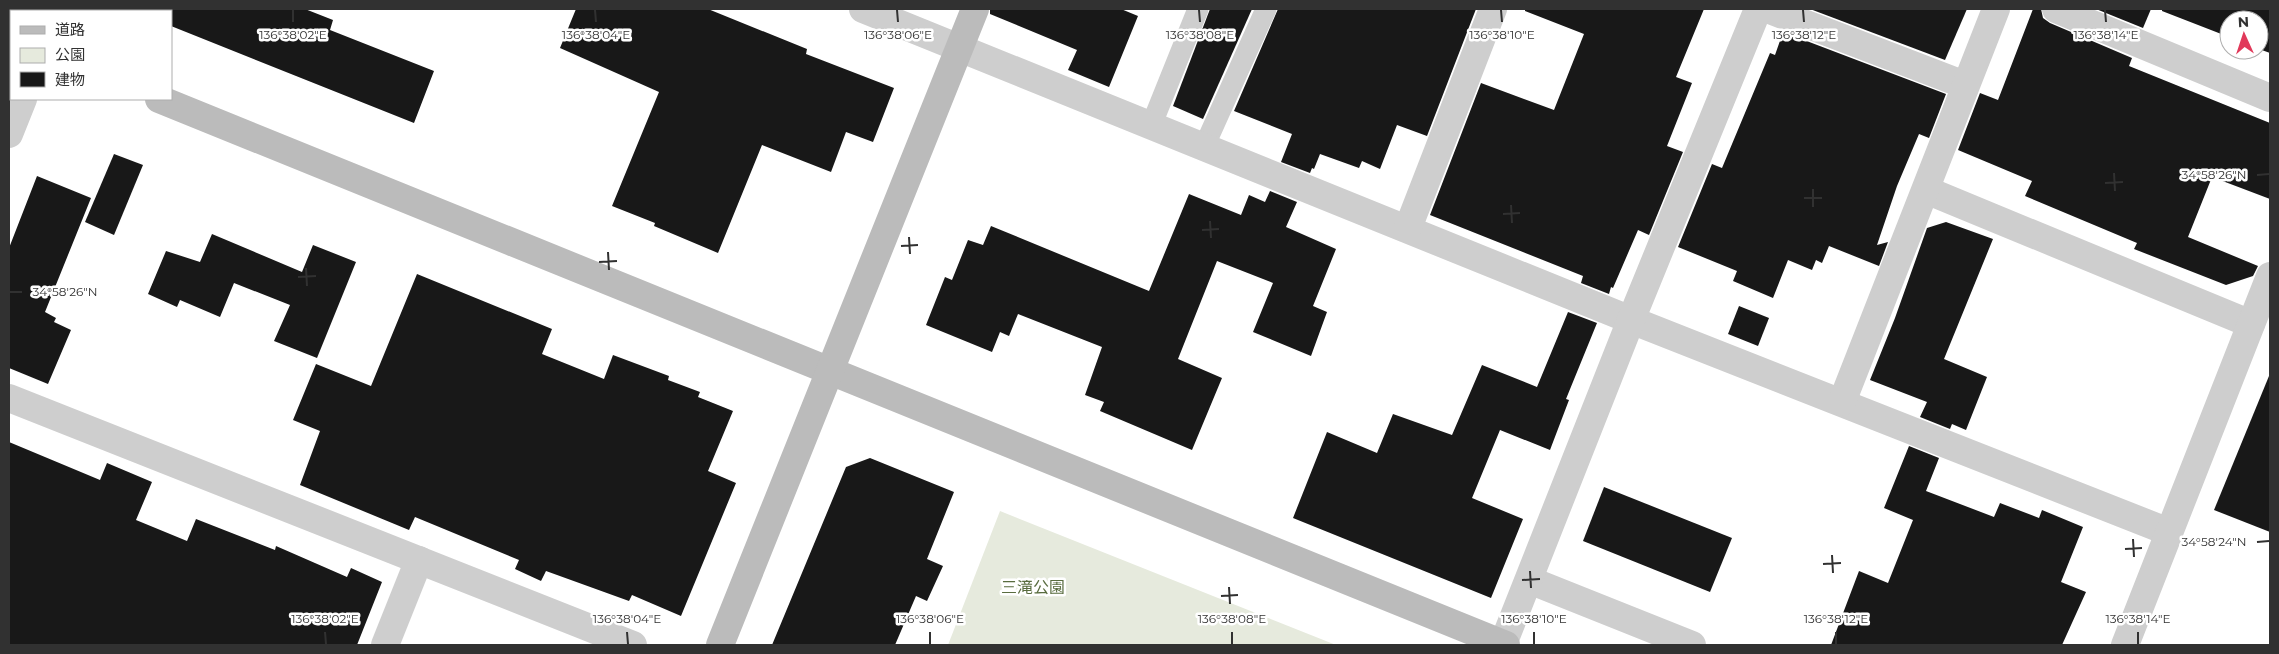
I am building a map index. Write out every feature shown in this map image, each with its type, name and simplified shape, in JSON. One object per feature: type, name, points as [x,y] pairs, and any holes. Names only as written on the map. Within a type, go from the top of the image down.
[{"type":"street","points":[[863,9],[1408,228],[1631,320],[2169,532]]},
{"type":"street","points":[[720,645],[975,9]]},
{"type":"street","points":[[1408,228],[1493,9]]},
{"type":"street","points":[[161,100],[1505,645],[1631,320],[1758,9]]},
{"type":"street","points":[[1767,9],[1966,85]]},
{"type":"street","points":[[1842,402],[1996,9]]},
{"type":"street","points":[[2056,9],[2270,98]]},
{"type":"street","points":[[9,134],[23,100]]},
{"type":"street","points":[[1926,190],[2251,324]]},
{"type":"street","points":[[2125,645],[2270,276]]},
{"type":"street","points":[[9,398],[633,645]]},
{"type":"street","points":[[385,645],[419,560]]},
{"type":"street","points":[[1529,580],[1692,645]]},
{"type":"lane","points":[[1152,126],[1198,9]]},
{"type":"lane","points":[[1204,147],[1266,9]]},
{"type":"green space","name":"三滝公園","points":[[1000,511],[1336,645],[948,645]]},
{"type":"building","points":[[305,9],[333,20],[330,30],[434,71],[414,123],[172,26],[172,10],[134,10]]},
{"type":"building","points":[[576,9],[708,9],[807,49],[806,54],[894,88],[873,142],[846,132],[831,172],[762,145],[718,253],[654,226],[655,223],[612,206],[659,92],[560,48]]},
{"type":"building","points":[[990,9],[1121,9],[1138,16],[1109,87],[1068,70],[1077,50],[990,14]]},
{"type":"building","points":[[1210,9],[1252,9],[1203,119],[1173,106]]},
{"type":"building","points":[[1278,9],[1476,9],[1427,136],[1397,125],[1380,169],[1362,161],[1359,168],[1320,154],[1314,169],[1312,168],[1310,173],[1281,162],[1292,134],[1234,111]]},
{"type":"building","points":[[1525,9],[1704,9],[1676,77],[1692,83],[1667,146],[1683,152],[1649,235],[1638,230],[1609,294],[1581,283],[1583,276],[1430,215],[1481,83],[1554,110],[1584,34],[1525,11]]},
{"type":"building","points":[[1810,9],[1967,9],[1945,60]]},
{"type":"building","points":[[2033,9],[2041,9],[2043,18],[2050,23],[2132,58],[2129,66],[2270,123],[2270,199],[2212,177],[2188,237],[2258,266],[2253,276],[2226,285],[2134,249],[2137,243],[2025,196],[2032,181],[1958,150],[1980,93],[1998,100]]},
{"type":"building","points":[[2096,9],[2151,9],[2143,28]]},
{"type":"building","points":[[2162,9],[2270,9],[2270,53],[2269,10],[2219,10],[2219,33],[2162,11]]},
{"type":"building","points":[[1783,32],[1946,94],[1929,138],[1919,134],[1897,186],[1877,245],[1888,242],[1879,266],[1829,246],[1822,263],[1816,260],[1812,270],[1788,260],[1773,298],[1733,281],[1737,271],[1678,247],[1712,164],[1722,168],[1770,53],[1775,55]]},
{"type":"building","points":[[114,154],[143,165],[114,235],[85,222]]},
{"type":"building","points":[[37,176],[91,198],[45,312],[56,318],[54,322],[71,330],[48,384],[9,368],[9,248]]},
{"type":"building","points":[[1270,191],[1297,202],[1286,227],[1336,249],[1313,306],[1327,312],[1311,356],[1253,332],[1273,283],[1217,261],[1178,359],[1222,378],[1192,450],[1100,411],[1104,402],[1085,395],[1102,347],[1018,314],[1009,336],[1000,332],[992,352],[926,325],[945,277],[952,280],[968,240],[983,245],[991,226],[1149,291],[1189,194],[1241,215],[1249,195],[1265,202]]},
{"type":"building","points":[[1946,222],[1993,239],[1944,359],[1987,377],[1966,430],[1952,424],[1950,429],[1920,417],[1927,402],[1870,380],[1895,318],[1927,228]]},
{"type":"building","points":[[212,234],[302,272],[313,245],[356,262],[317,358],[274,341],[290,305],[234,283],[220,317],[180,300],[177,307],[148,294],[166,251],[200,262]]},
{"type":"building","points":[[417,274],[552,329],[542,354],[604,379],[613,355],[669,376],[668,380],[700,392],[698,397],[733,411],[708,471],[736,483],[681,616],[632,595],[629,601],[546,571],[541,581],[515,569],[519,560],[415,517],[409,530],[300,485],[320,431],[293,420],[316,364],[371,386]]},
{"type":"building","points":[[1739,306],[1769,318],[1758,346],[1728,334]]},
{"type":"building","points":[[1568,312],[1597,323],[1566,399],[1569,400],[1550,450],[1500,430],[1472,498],[1523,519],[1491,598],[1293,518],[1327,432],[1377,453],[1393,414],[1452,435],[1482,365],[1537,387]]},
{"type":"building","points":[[2270,376],[2270,532],[2214,510]]},
{"type":"building","points":[[9,442],[100,480],[107,463],[152,482],[136,520],[187,541],[196,519],[275,550],[276,546],[347,577],[351,568],[382,582],[357,645],[9,645]]},
{"type":"building","points":[[1909,446],[1939,458],[1926,491],[1994,517],[2000,503],[2039,518],[2042,510],[2083,527],[2061,582],[2086,592],[2062,645],[1831,645],[1859,571],[1888,583],[1913,520],[1884,508]]},
{"type":"building","points":[[870,458],[954,492],[927,559],[943,566],[927,601],[916,596],[895,645],[772,645],[846,467]]},
{"type":"building","points":[[1604,487],[1732,538],[1710,592],[1583,541]]}]
